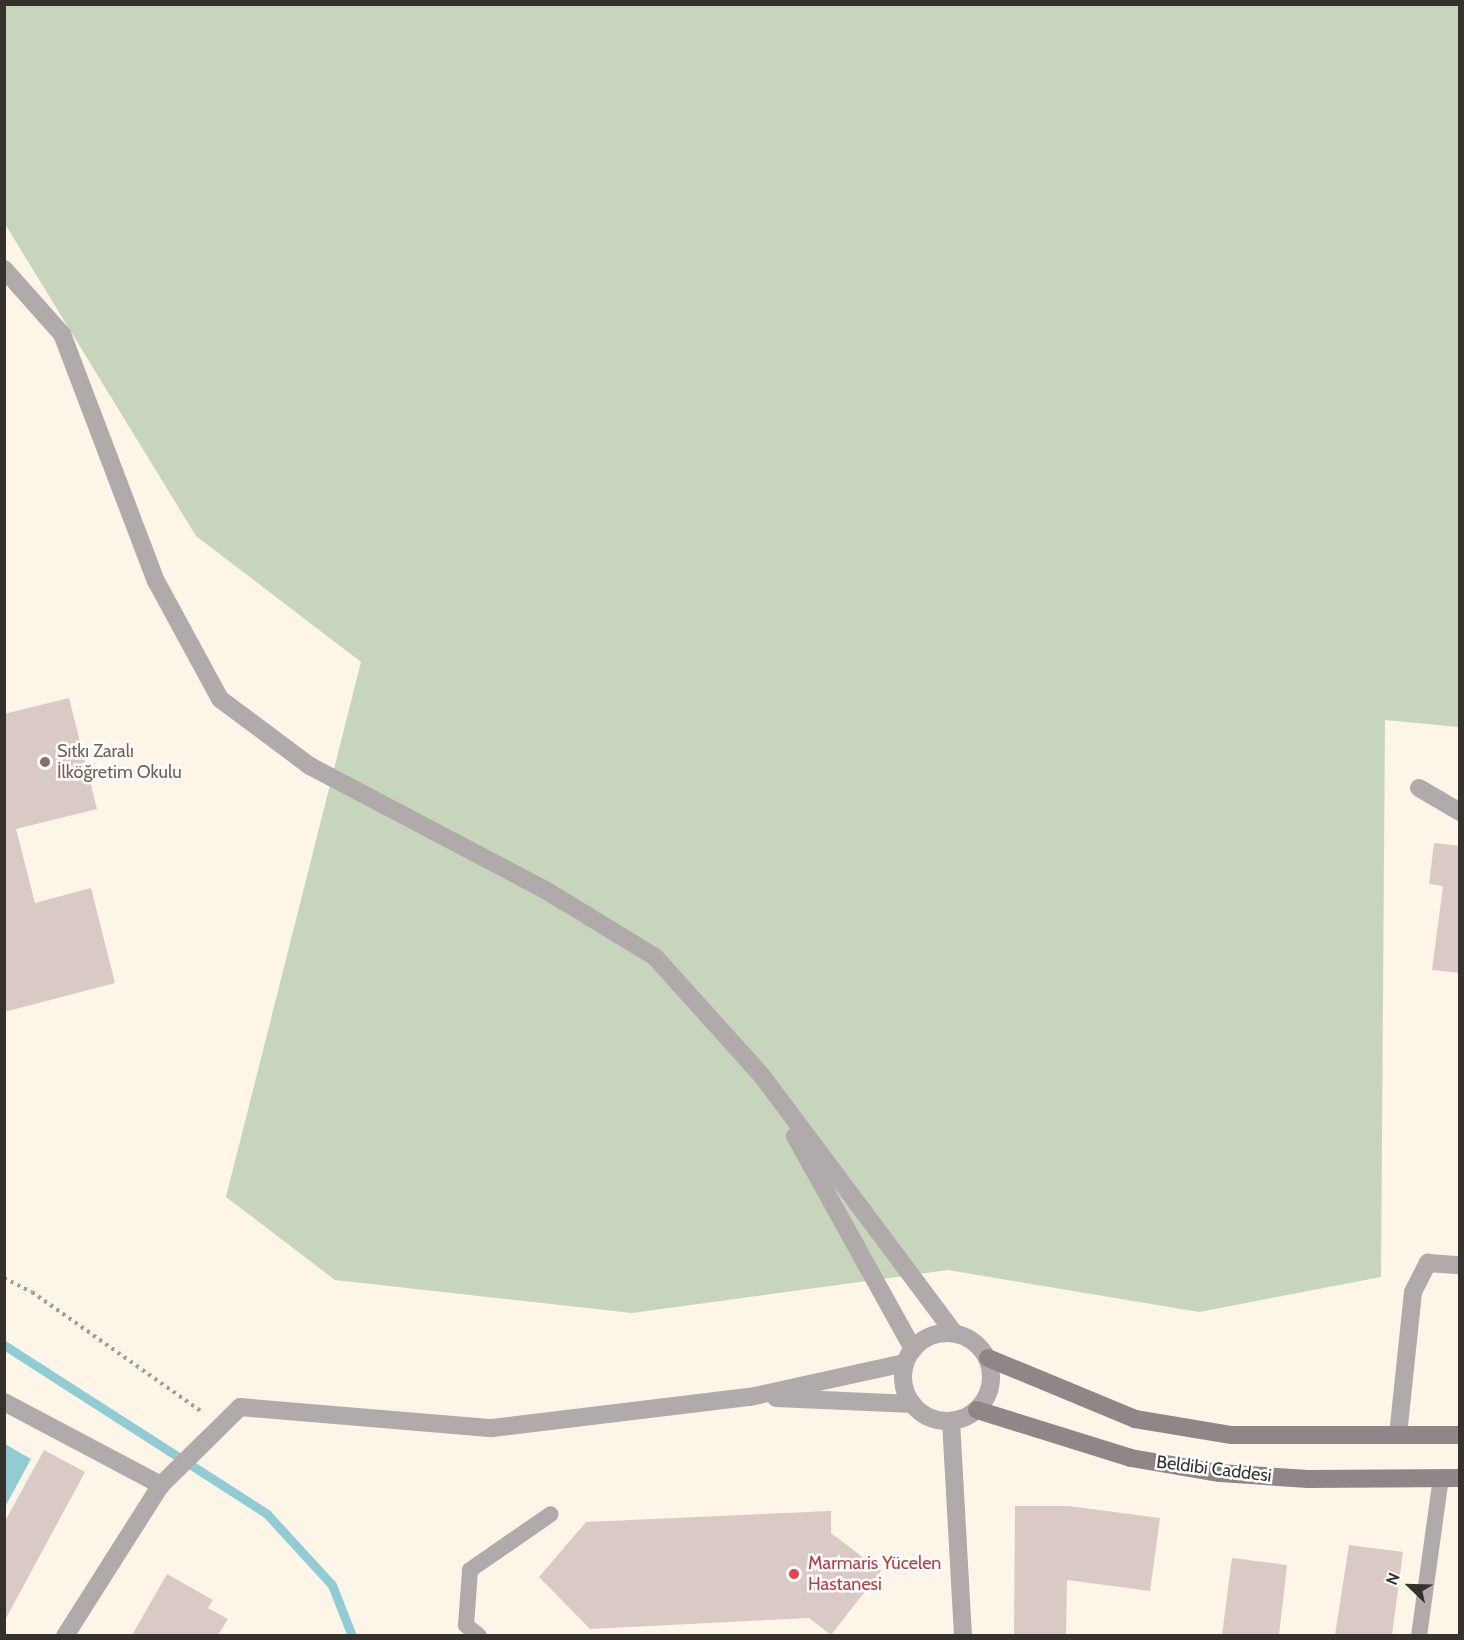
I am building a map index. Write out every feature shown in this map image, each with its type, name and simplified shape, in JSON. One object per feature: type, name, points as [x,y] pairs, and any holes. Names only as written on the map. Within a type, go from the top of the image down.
[{"type":"street","points":[[4,269],[62,334],[156,581],[220,699],[310,766],[547,891],[655,957],[762,1076],[954,1333]]},
{"type":"street","points":[[1419,788],[1460,812]]},
{"type":"street","points":[[762,1076],[909,1356]]},
{"type":"street","points":[[1398,1435],[1413,1292],[1428,1263],[1460,1265]]},
{"type":"street","points":[[954,1333],[968,1337],[988,1358],[991,1386],[977,1410],[951,1421],[925,1415],[913,1404],[904,1386],[909,1356],[924,1339],[954,1333]]},
{"type":"street","points":[[65,1635],[161,1485],[240,1407],[492,1428],[750,1397],[909,1356]]},
{"type":"street","name":"Beldibi Caddesi","points":[[988,1358],[1135,1419],[1232,1435],[1460,1435]]},
{"type":"street","points":[[750,1397],[913,1404]]},
{"type":"street","points":[[4,1402],[161,1485]]},
{"type":"street","name":"Beldibi Caddesi","points":[[977,1410],[1131,1458],[1220,1473],[1308,1479],[1460,1478]]},
{"type":"street","points":[[951,1421],[963,1635]]},
{"type":"lane","points":[[1419,1635],[1441,1478]]},
{"type":"lane","points":[[479,1635],[466,1625],[470,1570],[552,1514]]},
{"type":"path","points":[[4,1278],[32,1292],[222,1424]]},
{"type":"green space","points":[[5,5],[1459,5],[1459,727],[1385,720],[1381,1277],[1199,1312],[948,1270],[632,1313],[335,1280],[226,1197],[361,662],[196,536],[5,224]]},
{"type":"water","points":[[5,1444],[31,1459],[5,1507]]},
{"type":"building","points":[[69,698],[97,809],[16,829],[35,903],[91,888],[115,983],[4,1012],[4,714]]},
{"type":"building","points":[[1434,843],[1460,846],[1460,973],[1432,970],[1443,886],[1429,884]]},
{"type":"building","points":[[44,1450],[85,1472],[4,1622],[4,1523]]},
{"type":"building","points":[[1015,1506],[1068,1506],[1160,1518],[1150,1591],[1067,1580],[1066,1635],[1014,1635]]},
{"type":"building","name":"Marmaris Yücelen Hastanesi","points":[[831,1511],[831,1533],[881,1571],[831,1635],[809,1618],[590,1629],[539,1577],[586,1522]]},
{"type":"building","points":[[1349,1545],[1403,1552],[1392,1635],[1335,1635]]},
{"type":"building","points":[[1232,1558],[1287,1565],[1279,1635],[1222,1635]]},
{"type":"building","points":[[167,1574],[213,1600],[208,1608],[228,1619],[218,1635],[132,1635]]},
{"type":"waterway","points":[[4,1345],[267,1514],[332,1585],[352,1636]]},
{"type":"place","name":"Sıtkı Zaralı İlköğretim Okulu","points":[[45,762]]},
{"type":"place","name":"Marmaris Yücelen Hastanesi","points":[[794,1574]]}]
